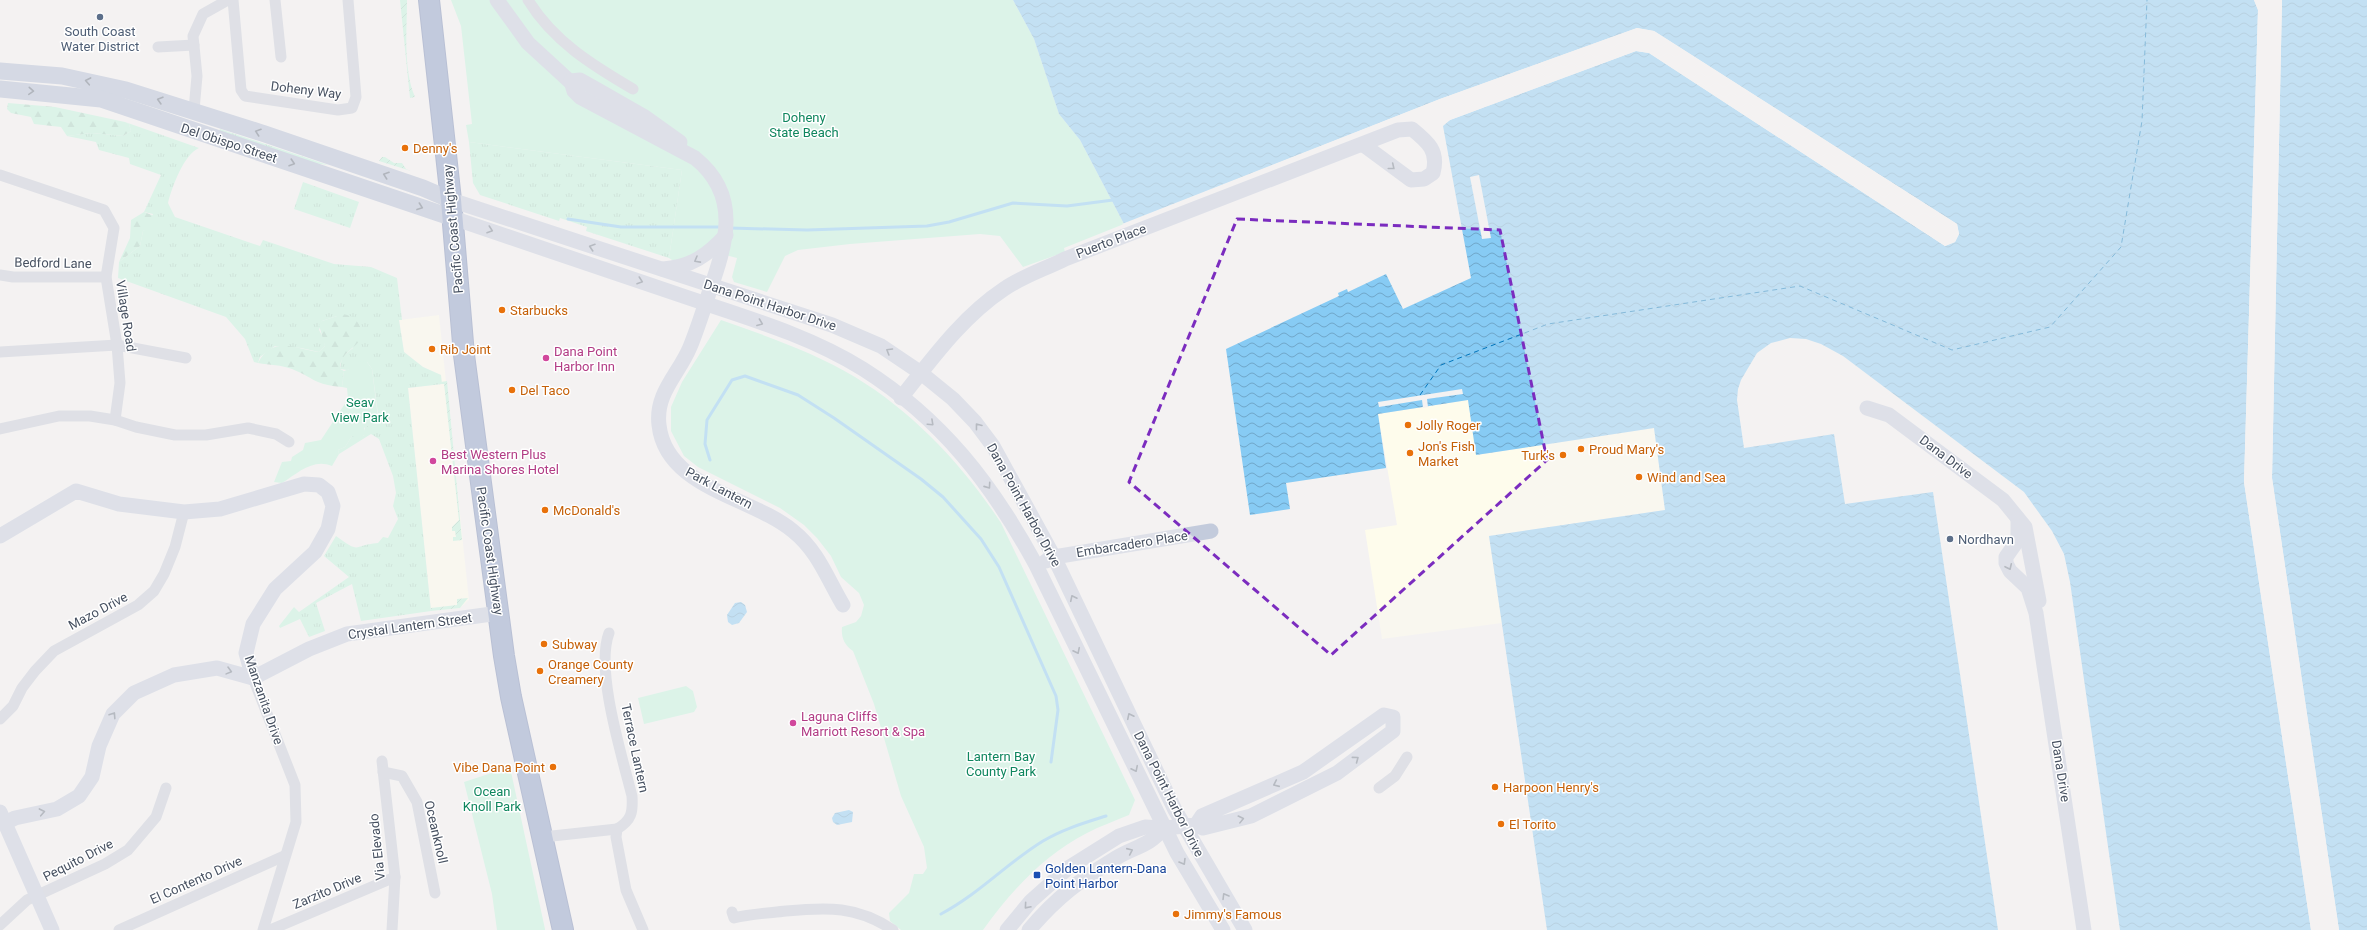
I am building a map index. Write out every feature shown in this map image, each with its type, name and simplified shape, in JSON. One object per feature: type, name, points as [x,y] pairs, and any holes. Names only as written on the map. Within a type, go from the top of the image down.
[{"type":"highway","name":"Pacific Coast Highway","points":[[428,0],[452,209],[464,355],[511,697],[563,930]]},
{"type":"main road","name":"Del Obispo Street","points":[[0,71],[62,76],[93,82],[194,110],[422,188],[452,209]]},
{"type":"main road","name":"Del Obispo Street","points":[[0,89],[101,99],[452,209]]},
{"type":"street","points":[[194,110],[197,76],[193,36],[203,14],[228,0]]},
{"type":"street","name":"Doheny Way","points":[[233,0],[241,90],[245,96],[338,110],[352,108],[356,97],[348,0]]},
{"type":"street","points":[[275,0],[281,57]]},
{"type":"street","points":[[497,0],[528,43],[571,80],[578,89],[626,120],[691,152]]},
{"type":"street","points":[[528,0],[550,29],[569,49],[595,67],[633,89]]},
{"type":"street","points":[[158,47],[194,45]]},
{"type":"street","points":[[571,80],[580,80],[645,117],[691,152],[711,174],[721,192],[727,214],[726,235],[712,286]]},
{"type":"street","name":"Puerto Place","points":[[901,398],[958,329],[987,302],[1022,278],[1065,259],[1392,132],[1412,129],[1425,139],[1435,154],[1433,173],[1424,179],[1411,180],[1361,145]]},
{"type":"street","name":"Village Road","points":[[0,175],[104,210],[114,228],[106,277],[117,345],[120,383],[115,420]]},
{"type":"street","name":"Dana Point Harbor Drive","points":[[452,209],[660,269],[855,334],[881,346],[921,372],[953,399],[975,422],[993,446],[1054,557],[1245,930]]},
{"type":"street","name":"Dana Point Harbor Drive","points":[[452,209],[780,330],[826,350],[862,369],[930,421],[968,461],[1011,519],[1036,565],[1164,828],[1223,930]]},
{"type":"street","points":[[660,269],[679,267],[693,262],[710,252],[726,235]]},
{"type":"street","name":"Bedford Lane","points":[[0,275],[13,277],[106,277]]},
{"type":"street","name":"Park Lantern","points":[[712,286],[690,348],[662,398],[659,425],[665,447],[672,460],[688,475],[769,515],[801,538],[818,557],[843,605]]},
{"type":"street","points":[[0,352],[117,345],[186,358]]},
{"type":"street","name":"Dana Drive","points":[[1867,408],[1889,415],[1900,423],[2003,500],[2018,518],[2025,527],[2028,536],[2040,606],[2036,613]]},
{"type":"street","points":[[0,429],[59,416],[90,416],[115,420],[136,427],[175,435],[206,435],[248,428],[276,434],[289,442]]},
{"type":"street","name":"Manzanita Drive","points":[[184,512],[220,509],[304,484],[319,485],[328,492],[333,506],[328,529],[315,552],[275,589],[253,624],[246,653],[253,678],[295,785],[296,822],[284,856],[263,930]]},
{"type":"street","points":[[0,536],[76,491],[119,504],[184,512]]},
{"type":"street","name":"Mazo Drive","points":[[0,719],[13,706],[22,688],[54,650],[138,605],[154,591],[164,574],[175,547],[184,512]]},
{"type":"street","name":"Dana Drive","points":[[2018,518],[2018,540],[2006,557],[2006,563],[2010,571],[2028,588],[2036,613],[2084,930]]},
{"type":"street","name":"Embarcadero Place","points":[[1036,565],[1054,557],[1211,531]]},
{"type":"street","name":"Crystal Lantern Street","points":[[253,678],[309,649],[347,634],[499,613]]},
{"type":"street","name":"Terrace Lantern","points":[[609,633],[604,644],[604,658],[612,711],[632,796],[633,810],[630,819],[617,828]]},
{"type":"street","points":[[52,930],[2,820],[57,809],[78,796],[92,777],[99,746],[113,714],[134,693],[174,675],[217,668],[253,678]]},
{"type":"street","points":[[1007,930],[1031,901],[1068,868],[1119,836],[1145,827],[1164,828],[1190,825],[1203,828],[1252,816],[1337,773],[1393,731],[1393,717],[1384,715],[1299,774],[1202,816],[1190,825]]},
{"type":"street","points":[[1379,788],[1395,776],[1407,757]]},
{"type":"street","name":"Via Elevado","points":[[382,760],[395,877],[392,930]]},
{"type":"street","name":"Oceanknoll","points":[[383,772],[402,776],[417,802],[435,893]]},
{"type":"street","points":[[1299,774],[1305,789]]},
{"type":"street","name":"Pequito Drive","points":[[0,925],[27,900],[105,864],[128,850],[156,817],[166,788]]},
{"type":"street","points":[[543,837],[617,828],[620,866],[626,890],[643,930]]},
{"type":"street","points":[[1029,930],[1052,904],[1070,888],[1127,852],[1153,841],[1164,828]]},
{"type":"street","name":"El Contento Drive","points":[[120,930],[284,856]]},
{"type":"street","name":"Zarzito Drive","points":[[270,930],[395,877]]},
{"type":"street","points":[[732,912],[734,918],[830,908],[859,913],[881,922],[893,930]]},
{"type":"highlighted area","points":[[1237,219],[1500,230],[1547,460],[1331,655],[1129,482]]},
{"type":"shaded area","points":[[439,315],[469,600],[460,608],[431,611],[408,388],[441,384],[441,375],[423,367],[404,352],[399,320]]},
{"type":"shaded area","points":[[1468,400],[1477,455],[1654,428],[1665,510],[1489,536],[1502,623],[1382,639],[1365,530],[1397,525],[1378,414]]},
{"type":"green space","points":[[400,0],[407,0],[407,62],[411,86],[415,97],[410,98]]},
{"type":"green space","name":"Doheny State Beach","points":[[451,0],[1013,0],[1034,39],[1059,114],[1080,140],[1124,224],[1064,248],[1065,252],[1023,267],[1000,236],[980,234],[850,244],[798,250],[785,256],[767,292],[734,282],[732,277],[737,258],[706,250],[675,262],[669,258],[682,170],[469,142],[466,125],[472,124],[461,26]]},
{"type":"green space","points":[[8,103],[55,107],[125,122],[129,124],[131,131],[123,136],[92,133],[67,136],[61,127],[34,124],[31,117],[11,113],[7,109]]},
{"type":"green space","points":[[125,122],[199,148],[188,157],[172,188],[168,203],[175,217],[260,246],[263,240],[334,264],[371,267],[397,278],[402,320],[399,320],[404,352],[423,367],[441,375],[442,384],[408,388],[431,611],[361,621],[352,584],[316,603],[325,631],[309,637],[300,619],[280,628],[279,626],[294,607],[299,612],[349,577],[324,556],[336,536],[354,547],[378,543],[383,537],[388,538],[398,519],[393,506],[396,493],[393,476],[379,439],[371,434],[339,454],[338,450],[345,447],[352,436],[364,436],[365,427],[369,425],[375,427],[379,421],[372,369],[367,362],[347,370],[340,369],[342,357],[353,348],[337,316],[322,321],[319,330],[324,339],[325,346],[319,352],[301,348],[275,346],[260,357],[258,363],[254,362],[245,339],[226,317],[118,278],[119,262],[140,246],[143,231],[148,228],[153,214],[144,212],[161,175],[130,164],[129,158],[99,150],[96,142],[67,136],[92,133],[123,136],[131,131],[129,124]]},
{"type":"green space","points":[[220,129],[328,165],[304,162],[218,133]]},
{"type":"green space","points":[[469,142],[682,170],[669,258],[586,231],[587,227],[560,218],[559,221],[480,195],[473,183]]},
{"type":"green space","points":[[382,157],[385,157],[394,163],[402,163],[406,169],[411,171],[379,161]]},
{"type":"green space","points":[[303,182],[359,202],[350,228],[294,209]]},
{"type":"green space","points":[[144,212],[157,217],[158,222],[154,227],[143,231],[140,246],[119,262],[130,238],[131,220]]},
{"type":"green space","points":[[343,314],[357,321],[363,336],[342,359],[340,369],[344,371],[342,387],[320,383],[288,368],[258,363],[264,354],[277,346],[293,347],[319,352],[325,346],[319,325],[322,321]]},
{"type":"green space","name":"Lantern Bay County Park","points":[[721,320],[806,352],[855,377],[877,391],[897,407],[936,442],[954,461],[1001,523],[1135,800],[1129,815],[1087,833],[1071,842],[1043,863],[1029,875],[1005,901],[983,930],[901,930],[890,921],[889,913],[909,893],[914,874],[923,874],[927,868],[924,847],[901,796],[874,704],[853,651],[845,643],[842,634],[842,627],[856,622],[861,616],[864,605],[859,593],[841,577],[831,556],[817,538],[804,525],[780,508],[698,467],[684,456],[671,431],[671,407],[682,382]]},
{"type":"green space","name":"Seav View Park","points":[[357,361],[367,362],[372,369],[379,426],[367,426],[364,428],[366,434],[359,439],[352,436],[345,447],[338,450],[339,454],[332,466],[325,464],[312,465],[282,483],[274,482],[282,462],[291,461],[292,457],[303,450],[305,443],[321,440],[348,399],[347,388],[342,387],[344,371],[349,369]]},
{"type":"green space","points":[[447,381],[462,540],[453,541],[453,537],[456,537],[455,531],[452,531],[452,527],[459,520],[444,384],[441,382]]},
{"type":"green space","points":[[468,598],[460,608],[431,611],[431,608],[457,605],[457,599]]},
{"type":"green space","points":[[686,686],[693,691],[697,707],[694,712],[644,724],[638,698]]},
{"type":"green space","name":"Ocean Knoll Park","points":[[510,767],[545,930],[497,930],[492,894],[464,782]]},
{"type":"water","points":[[1013,0],[2254,0],[2258,10],[2244,482],[2311,930],[2120,930],[2070,582],[2064,554],[2052,531],[2024,492],[1843,356],[1821,344],[1806,339],[1790,338],[1771,343],[1757,353],[1741,380],[1737,400],[1744,448],[1834,434],[1845,504],[1933,492],[1998,930],[1547,930],[1489,536],[1665,510],[1654,428],[1476,455],[1468,400],[1378,414],[1386,468],[1286,483],[1290,509],[1250,515],[1226,349],[1339,296],[1338,293],[1347,289],[1348,292],[1386,274],[1403,309],[1471,278],[1443,126],[1450,120],[1636,51],[1649,53],[1945,246],[1955,242],[1959,234],[1957,224],[1654,31],[1637,28],[1440,99],[1124,224],[1080,140],[1059,114],[1034,39]]},
{"type":"water","points":[[2282,0],[2367,0],[2367,930],[2339,930],[2272,478]]},
{"type":"water","points":[[741,602],[745,605],[747,612],[739,623],[732,625],[728,622],[727,615],[735,603]]},
{"type":"water","points":[[849,810],[853,812],[852,822],[837,825],[833,822],[832,818],[835,813]]},
{"type":"pier","points":[[2254,0],[2256,0],[2260,10],[2246,482],[2313,930],[2311,930],[2244,482],[2258,10]]},
{"type":"pier","points":[[2280,0],[2282,0],[2272,478],[2339,930],[2337,930],[2270,478]]},
{"type":"pier","points":[[1637,28],[1654,31],[1957,224],[1959,234],[1955,242],[1945,246],[1649,53],[1636,51],[1450,120],[1441,126],[1449,118],[1636,49],[1650,51],[1945,244],[1954,241],[1957,234],[1956,226],[1653,33],[1637,30],[1440,101],[1124,225],[1122,224],[1440,99]]},
{"type":"pier","points":[[1479,175],[1491,238],[1482,239],[1470,177]]},
{"type":"pier","points":[[1462,389],[1463,394],[1427,399],[1428,407],[1423,408],[1422,400],[1379,407],[1378,402]]},
{"type":"waterway","points":[[730,228],[807,230],[927,226],[949,222],[1013,203],[1067,206],[1113,200]]},
{"type":"waterway","points":[[568,219],[621,227],[722,227]]},
{"type":"waterway","points":[[710,460],[705,444],[707,420],[732,380],[745,376],[798,395],[834,418],[921,479],[943,497],[981,539],[999,567],[1056,696],[1058,710],[1051,762]]},
{"type":"waterway","points":[[941,914],[968,897],[1043,841],[1066,830],[1106,816]]},
{"type":"ferry route","points":[[1420,395],[1441,365],[1548,324],[1800,286],[1952,350],[2050,327],[2121,247],[2142,121],[2147,0]]},
{"type":"place","name":"South Coast Water District","points":[[100,17]]},
{"type":"place","name":"Denny's","points":[[405,148]]},
{"type":"place","name":"Starbucks","points":[[502,310]]},
{"type":"place","name":"Rib Joint","points":[[432,349]]},
{"type":"place","name":"Dana Point Harbor Inn","points":[[546,358]]},
{"type":"place","name":"Del Taco","points":[[512,390]]},
{"type":"place","name":"Jolly Roger","points":[[1408,425]]},
{"type":"place","name":"Proud Mary's","points":[[1581,449]]},
{"type":"place","name":"Jon's Fish Market","points":[[1410,453]]},
{"type":"place","name":"Turk's","points":[[1563,455]]},
{"type":"place","name":"Best Western Plus Marina Shores Hotel","points":[[433,461]]},
{"type":"place","name":"Wind and Sea","points":[[1639,477]]},
{"type":"place","name":"McDonald's","points":[[545,510]]},
{"type":"place","name":"Nordhavn","points":[[1950,539]]},
{"type":"place","name":"Subway","points":[[544,644]]},
{"type":"place","name":"Orange County Creamery","points":[[540,671]]},
{"type":"place","name":"Laguna Cliffs Marriott Resort & Spa","points":[[793,723]]},
{"type":"place","name":"Vibe Dana Point","points":[[553,767]]},
{"type":"place","name":"Harpoon Henry's","points":[[1495,787]]},
{"type":"place","name":"El Torito","points":[[1501,824]]},
{"type":"place","name":"Golden Lantern-Dana Point Harbor","points":[[1037,875]]},
{"type":"place","name":"Jimmy's Famous","points":[[1176,914]]}]
